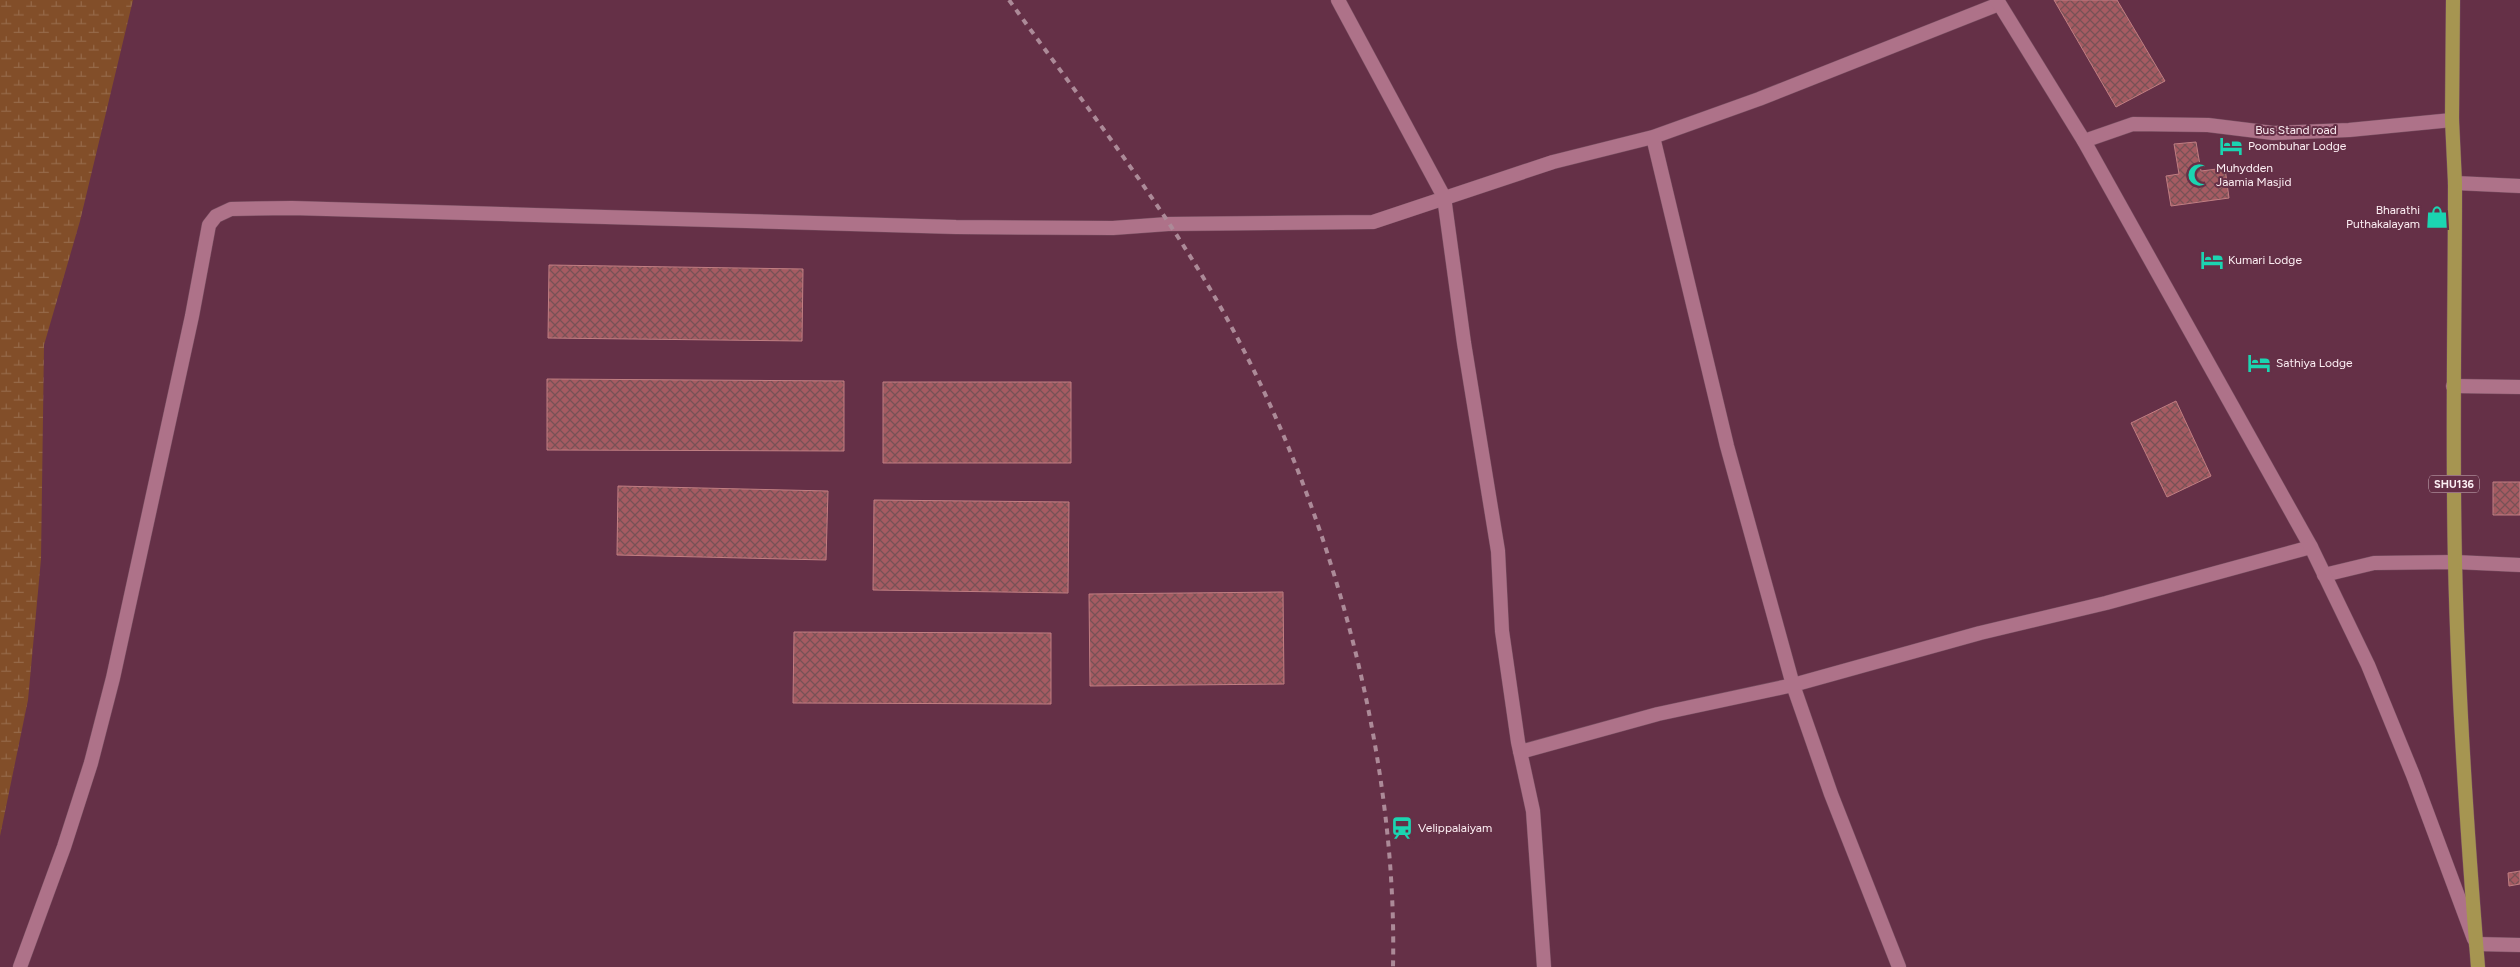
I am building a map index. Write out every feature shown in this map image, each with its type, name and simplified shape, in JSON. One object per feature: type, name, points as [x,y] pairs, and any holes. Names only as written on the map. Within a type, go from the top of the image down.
[{"type":"main road","name":"SHU136","points":[[2453,0],[2455,562],[2461,737],[2469,873],[2478,967]]},
{"type":"street","points":[[1338,0],[1444,197],[1464,343],[1498,552],[1502,631],[1520,752],[1533,811],[1544,967]]},
{"type":"street","points":[[20,967],[44,907],[91,763],[114,678],[209,225],[216,216],[231,209],[419,210],[848,225],[1113,228],[1168,224],[1373,222],[1552,162],[1652,137],[1759,99],[1998,2],[2084,141],[2311,547],[2368,666],[2413,775],[2476,944],[2520,945]]},
{"type":"street","name":"Bus Stand road","points":[[2084,141],[2133,124],[2208,125],[2273,133],[2349,130],[2452,120]]},
{"type":"street","points":[[1652,137],[1722,428],[1793,685],[1830,794],[1899,967]]},
{"type":"street","points":[[2455,183],[2520,186]]},
{"type":"street","points":[[2453,386],[2520,387]]},
{"type":"street","points":[[1520,752],[1658,714],[1793,685],[1971,636],[2106,603],[2311,547]]},
{"type":"street","points":[[2324,575],[2374,563],[2455,562],[2520,565]]},
{"type":"green space","points":[[0,0],[133,0],[80,221],[44,345],[41,559],[28,700],[0,836]]},
{"type":"building","points":[[2054,0],[2117,0],[2165,81],[2116,107]]},
{"type":"building","name":"Muhydden Jaamia Masjid","points":[[2196,142],[2201,171],[2225,168],[2229,198],[2171,206],[2166,176],[2179,174],[2174,144]]},
{"type":"building","points":[[549,265],[803,269],[802,341],[548,338]]},
{"type":"building","points":[[547,379],[844,381],[844,451],[547,450]]},
{"type":"building","points":[[883,382],[1071,382],[1071,463],[883,463]]},
{"type":"building","points":[[2176,401],[2211,476],[2167,497],[2131,423]]},
{"type":"building","points":[[2493,482],[2520,482],[2520,515],[2493,515]]},
{"type":"building","points":[[618,486],[828,491],[826,560],[617,555]]},
{"type":"building","points":[[874,500],[1069,502],[1068,593],[873,590]]},
{"type":"building","points":[[1283,592],[1284,684],[1090,686],[1089,594]]},
{"type":"building","points":[[794,632],[1051,633],[1051,704],[793,703]]},
{"type":"building","points":[[2520,871],[2520,884],[2509,886],[2508,873]]},
{"type":"railway","points":[[1009,0],[1114,144],[1190,256],[1213,294],[1253,369],[1289,449],[1320,533],[1347,619],[1368,707],[1383,795],[1391,882],[1393,967]]},
{"type":"place","name":"Poombuhar Lodge","points":[[2231,146]]},
{"type":"place","name":"Muhydden Jaamia Masjid","points":[[2199,175]]},
{"type":"place","name":"Bharathi Puthakalayam","points":[[2437,217]]},
{"type":"place","name":"Kumari Lodge","points":[[2212,260]]},
{"type":"place","name":"Sathiya Lodge","points":[[2259,363]]},
{"type":"place","name":"Velippalaiyam","points":[[1402,828]]}]
